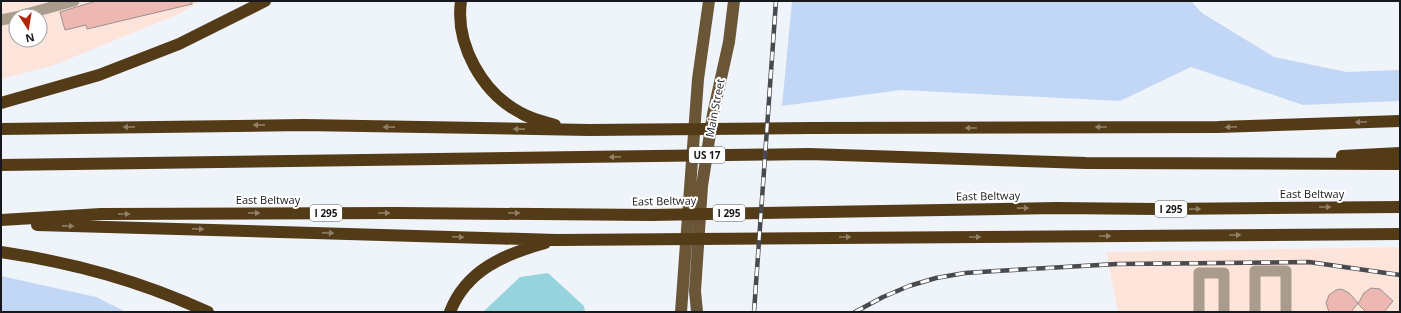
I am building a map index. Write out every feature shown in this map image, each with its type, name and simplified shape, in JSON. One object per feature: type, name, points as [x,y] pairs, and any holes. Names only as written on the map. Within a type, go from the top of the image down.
[{"type":"highway","points":[[1,103],[99,74],[179,44],[265,1]]},
{"type":"highway","points":[[461,1],[461,30],[470,58],[483,79],[500,98],[520,113],[572,130]]},
{"type":"highway","points":[[1,129],[304,125],[572,130],[1218,127],[1400,121]]},
{"type":"highway","points":[[1212,164],[1400,153]]},
{"type":"highway","points":[[1,165],[214,161],[395,161],[809,154],[1086,163],[1400,164]]},
{"type":"highway","name":"East Beltway","points":[[1,220],[101,214],[397,213],[651,215],[1056,208],[1158,209],[1400,207]]},
{"type":"highway","points":[[1,224],[556,240],[1400,234]]},
{"type":"highway","points":[[450,312],[453,303],[473,278],[489,264],[513,252],[556,240]]},
{"type":"highway","points":[[1,252],[83,267],[145,286],[208,312]]},
{"type":"main road","name":"Main Street","points":[[681,312],[698,79],[710,1]]},
{"type":"main road","name":"Main Street","points":[[697,312],[695,290],[702,186],[713,114],[729,42],[734,1]]},
{"type":"lane","points":[[48,8],[74,1]]},
{"type":"lane","points":[[1255,312],[1255,271],[1286,271],[1286,312]]},
{"type":"lane","points":[[1199,312],[1199,273],[1224,273],[1224,312]]},
{"type":"shaded area","points":[[1,1],[201,1],[177,15],[54,65],[1,79]]},
{"type":"shaded area","points":[[792,1],[1191,1],[1202,13],[1274,57],[1347,72],[1400,70],[1400,101],[1303,105],[1191,67],[1120,101],[901,90],[782,106]]},
{"type":"shaded area","points":[[1400,247],[1400,312],[1118,312],[1106,252]]},
{"type":"shaded area","points":[[548,273],[584,306],[585,312],[483,312],[520,277]]},
{"type":"shaded area","points":[[1,276],[96,297],[126,312],[1,312]]},
{"type":"building","points":[[96,1],[192,1],[192,4],[87,29],[86,25],[65,30],[60,12]]},
{"type":"building","points":[[1371,288],[1380,289],[1393,301],[1384,312],[1366,312],[1358,304],[1364,293]]},
{"type":"building","points":[[1341,289],[1349,293],[1358,303],[1351,312],[1329,312],[1326,303],[1329,295],[1336,290]]},
{"type":"railway","points":[[754,312],[776,1]]},
{"type":"railway","points":[[855,312],[883,297],[909,286],[936,278],[965,273],[1117,264],[1309,262],[1400,275]]}]
